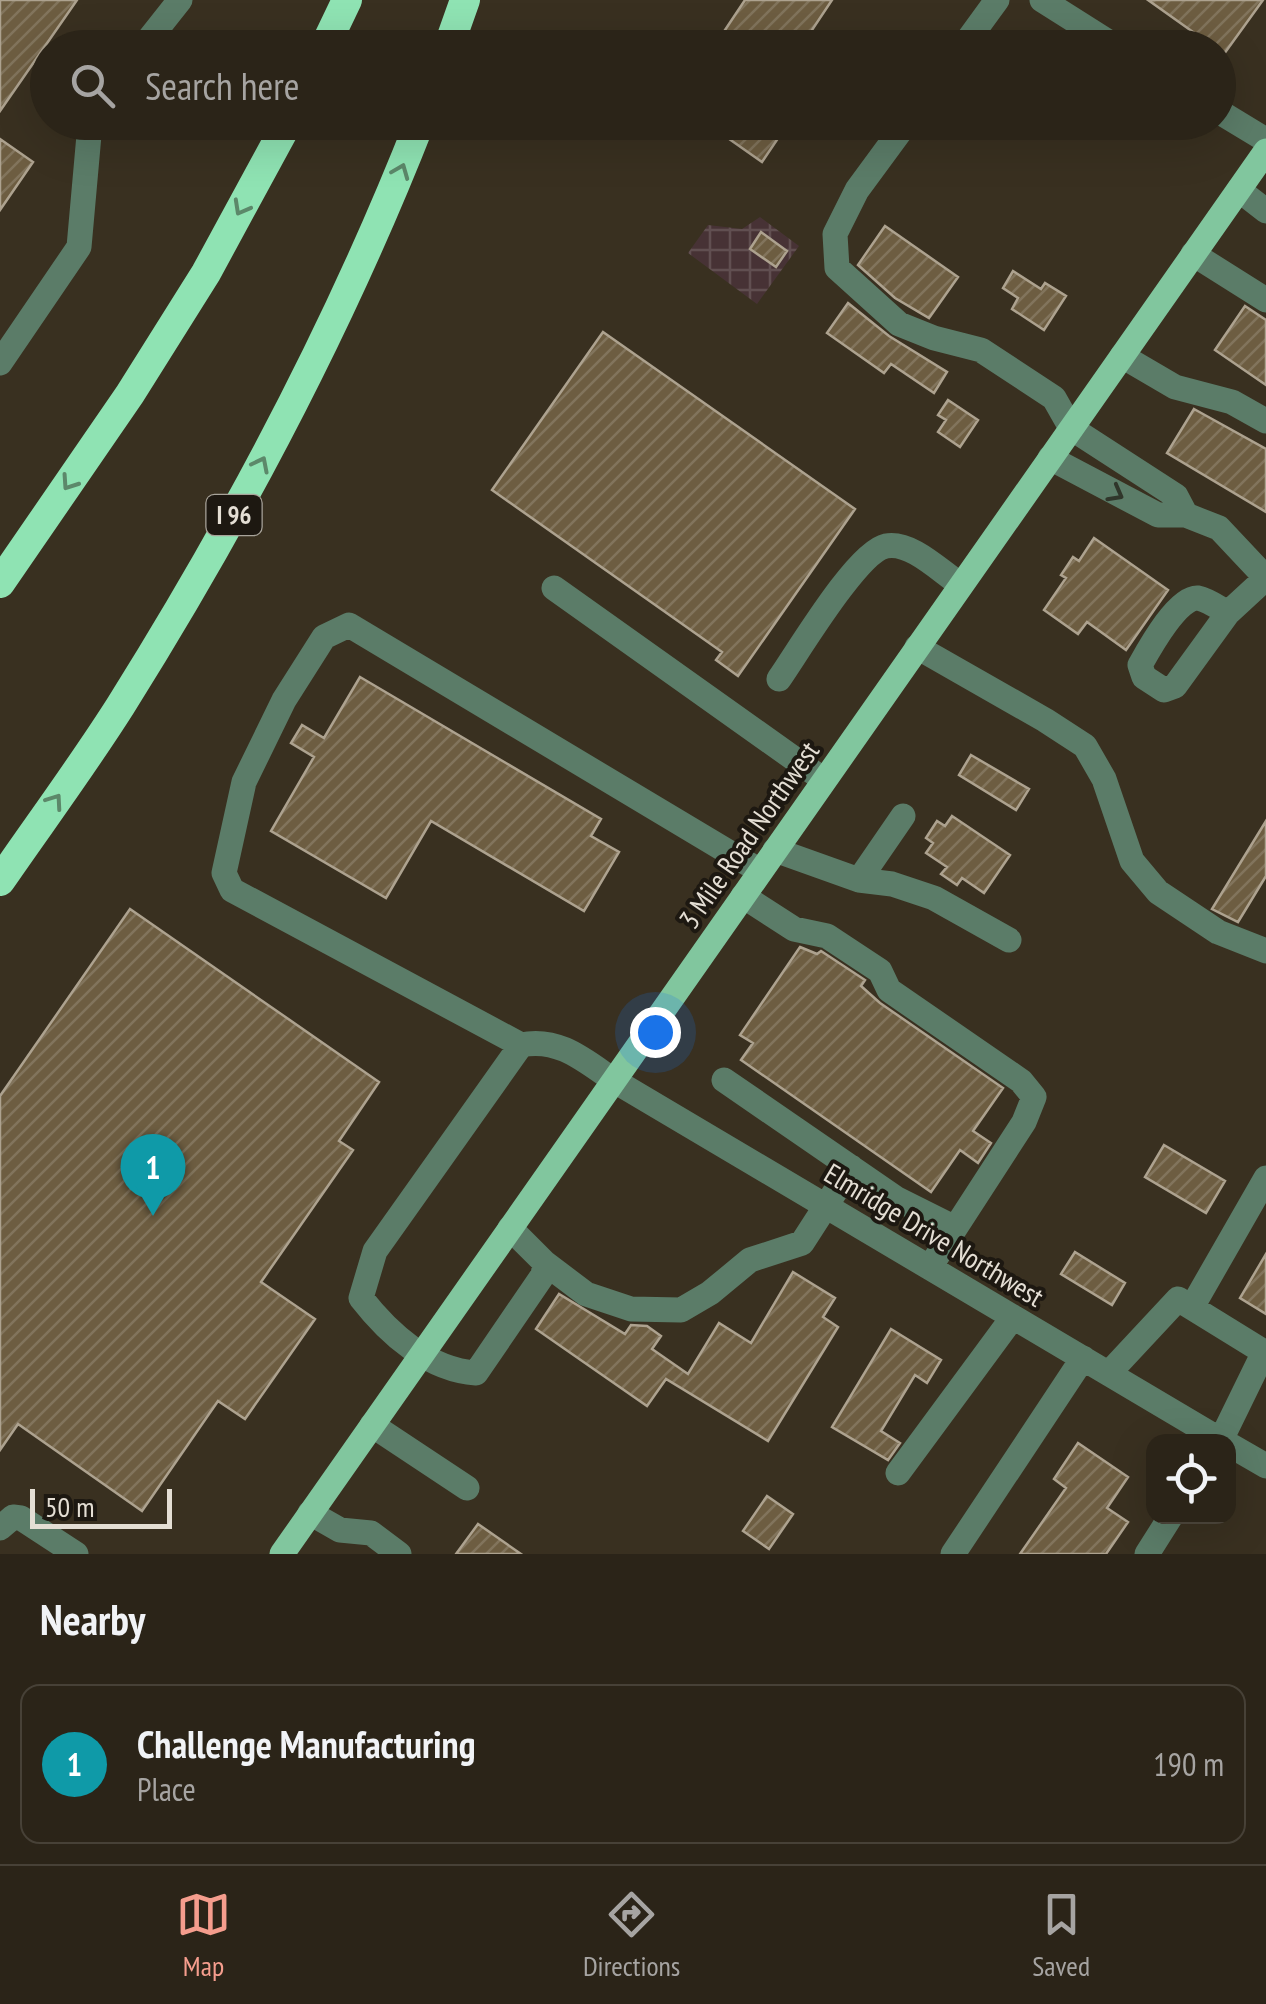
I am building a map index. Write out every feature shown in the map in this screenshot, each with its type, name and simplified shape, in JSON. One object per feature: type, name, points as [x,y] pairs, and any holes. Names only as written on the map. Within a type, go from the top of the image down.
[{"type":"highway","points":[[333,30],[347,0]]},
{"type":"highway","points":[[454,30],[464,0]]},
{"type":"highway","points":[[0,583],[130,394],[196,288],[278,140]]},
{"type":"highway","name":"I 96","points":[[0,881],[118,710],[241,502],[365,253],[412,140]]},
{"type":"main road","name":"3 Mile Road Northwest","points":[[283,1553],[1266,151]]},
{"type":"street","points":[[156,30],[180,0]]},
{"type":"street","points":[[975,30],[997,0]]},
{"type":"street","points":[[1042,0],[1090,30]]},
{"type":"street","points":[[1236,121],[1266,140]]},
{"type":"street","points":[[0,363],[79,247],[89,140]]},
{"type":"street","points":[[894,140],[857,190],[834,234],[838,268],[899,324],[981,350],[1054,398],[1071,428],[1176,496],[1186,515]]},
{"type":"street","points":[[1239,190],[1266,210]]},
{"type":"street","points":[[1194,254],[1266,300]]},
{"type":"street","points":[[1122,356],[1174,387],[1232,402],[1266,422]]},
{"type":"street","points":[[1050,458],[1158,515],[1186,515],[1219,528],[1266,578],[1228,613],[1176,686],[1164,690],[1144,676],[1140,665],[1146,654],[1176,610],[1190,598],[1202,598],[1228,613]]},
{"type":"street","points":[[779,679],[862,559],[886,546],[909,550],[960,585]]},
{"type":"street","points":[[554,588],[824,780]]},
{"type":"street","points":[[545,1263],[543,1275],[476,1373],[458,1372],[421,1354],[382,1324],[361,1298],[375,1251],[520,1045],[232,890],[224,873],[244,782],[284,700],[324,638],[349,625],[767,860],[892,884],[934,898],[1009,940]]},
{"type":"street","points":[[918,646],[1084,746],[1104,779],[1132,861],[1158,892],[1218,932],[1266,951]]},
{"type":"street","points":[[858,880],[903,816]]},
{"type":"street","points":[[743,896],[794,929],[827,936],[880,972],[889,990],[1021,1081],[1034,1097],[1024,1122],[930,1267]]},
{"type":"street","name":"Elmridge Drive Northwest","points":[[520,1045],[535,1042],[562,1046],[1210,1434]]},
{"type":"street","points":[[724,1080],[898,1198],[955,1228]]},
{"type":"street","points":[[510,1228],[545,1263],[586,1294],[631,1308],[681,1310],[710,1293],[750,1260],[802,1243],[851,1167]]},
{"type":"street","points":[[1192,1307],[1266,1178]]},
{"type":"street","points":[[1109,1374],[1178,1299],[1264,1352],[1227,1434]]},
{"type":"street","points":[[898,1473],[1013,1317]]},
{"type":"street","points":[[952,1554],[1083,1358]]},
{"type":"street","points":[[372,1425],[466,1488]]},
{"type":"street","name":"Elmridge Drive Northwest","points":[[1236,1449],[1266,1466]]},
{"type":"street","points":[[310,1513],[340,1530],[371,1534],[399,1554]]},
{"type":"street","points":[[0,1528],[14,1517],[21,1518],[76,1554]]},
{"type":"street","points":[[1147,1554],[1166,1524]]},
{"type":"shaded area","points":[[760,217],[799,246],[757,304],[688,253],[708,225],[742,229]]},
{"type":"building","points":[[0,0],[77,0],[56,30],[30,30],[30,68],[0,111]]},
{"type":"building","points":[[745,0],[832,0],[812,30],[725,30]]},
{"type":"building","points":[[1148,0],[1263,0],[1236,37],[1236,30],[1190,30]]},
{"type":"building","points":[[0,139],[33,162],[0,210]]},
{"type":"building","points":[[731,140],[777,140],[762,162]]},
{"type":"building","points":[[885,226],[958,277],[929,318],[895,298],[858,265]]},
{"type":"building","points":[[761,232],[787,251],[776,267],[750,249]]},
{"type":"building","points":[[1013,271],[1041,289],[1045,283],[1066,296],[1044,330],[1012,309],[1018,298],[1003,288]]},
{"type":"building","points":[[848,303],[889,336],[947,372],[934,393],[891,364],[884,373],[827,333]]},
{"type":"building","points":[[1245,306],[1266,320],[1266,385],[1215,350]]},
{"type":"building","points":[[603,332],[855,509],[738,676],[716,660],[722,652],[492,490]]},
{"type":"building","points":[[948,400],[978,420],[960,447],[938,432],[946,420],[938,415]]},
{"type":"building","points":[[1194,409],[1266,449],[1266,512],[1167,453]]},
{"type":"building","points":[[1094,538],[1168,590],[1126,650],[1087,622],[1078,634],[1044,610],[1066,578],[1061,575],[1073,557],[1079,561]]},
{"type":"building","points":[[360,677],[601,819],[591,836],[619,852],[584,911],[431,821],[386,898],[271,831],[314,757],[291,743],[302,725],[324,738]]},
{"type":"building","points":[[971,755],[1029,789],[1016,810],[959,775]]},
{"type":"building","points":[[952,816],[1010,855],[984,893],[962,878],[957,885],[941,874],[947,867],[926,853],[933,843],[926,838],[937,821],[945,826]]},
{"type":"building","points":[[1266,821],[1266,876],[1238,922],[1212,909]]},
{"type":"building","points":[[130,909],[379,1082],[339,1141],[353,1150],[261,1282],[315,1319],[245,1419],[218,1401],[142,1511],[18,1424],[0,1450],[0,1096]]},
{"type":"building","points":[[800,947],[817,954],[821,951],[865,980],[861,986],[880,1003],[1003,1088],[973,1131],[991,1143],[978,1163],[960,1150],[931,1192],[741,1060],[753,1043],[740,1035]]},
{"type":"building","points":[[1164,1145],[1225,1181],[1206,1213],[1145,1177]]},
{"type":"building","points":[[1075,1252],[1125,1283],[1112,1305],[1061,1274]]},
{"type":"building","points":[[1266,1254],[1266,1314],[1240,1298]]},
{"type":"building","points":[[793,1272],[835,1298],[823,1317],[838,1327],[768,1441],[666,1379],[647,1406],[536,1329],[559,1294],[625,1334],[631,1325],[647,1326],[661,1336],[652,1349],[688,1374],[719,1323],[751,1343]]},
{"type":"building","points":[[891,1329],[941,1360],[927,1383],[915,1375],[881,1431],[900,1443],[888,1460],[832,1427]]},
{"type":"building","points":[[1078,1443],[1128,1477],[1107,1508],[1128,1522],[1106,1554],[1020,1554],[1066,1488],[1054,1479]]},
{"type":"building","points":[[767,1496],[793,1514],[769,1549],[743,1531]]},
{"type":"building","points":[[478,1524],[521,1554],[456,1554]]},
{"type":"place","name":"Challenge Manufacturing","points":[[153,1216]]}]
